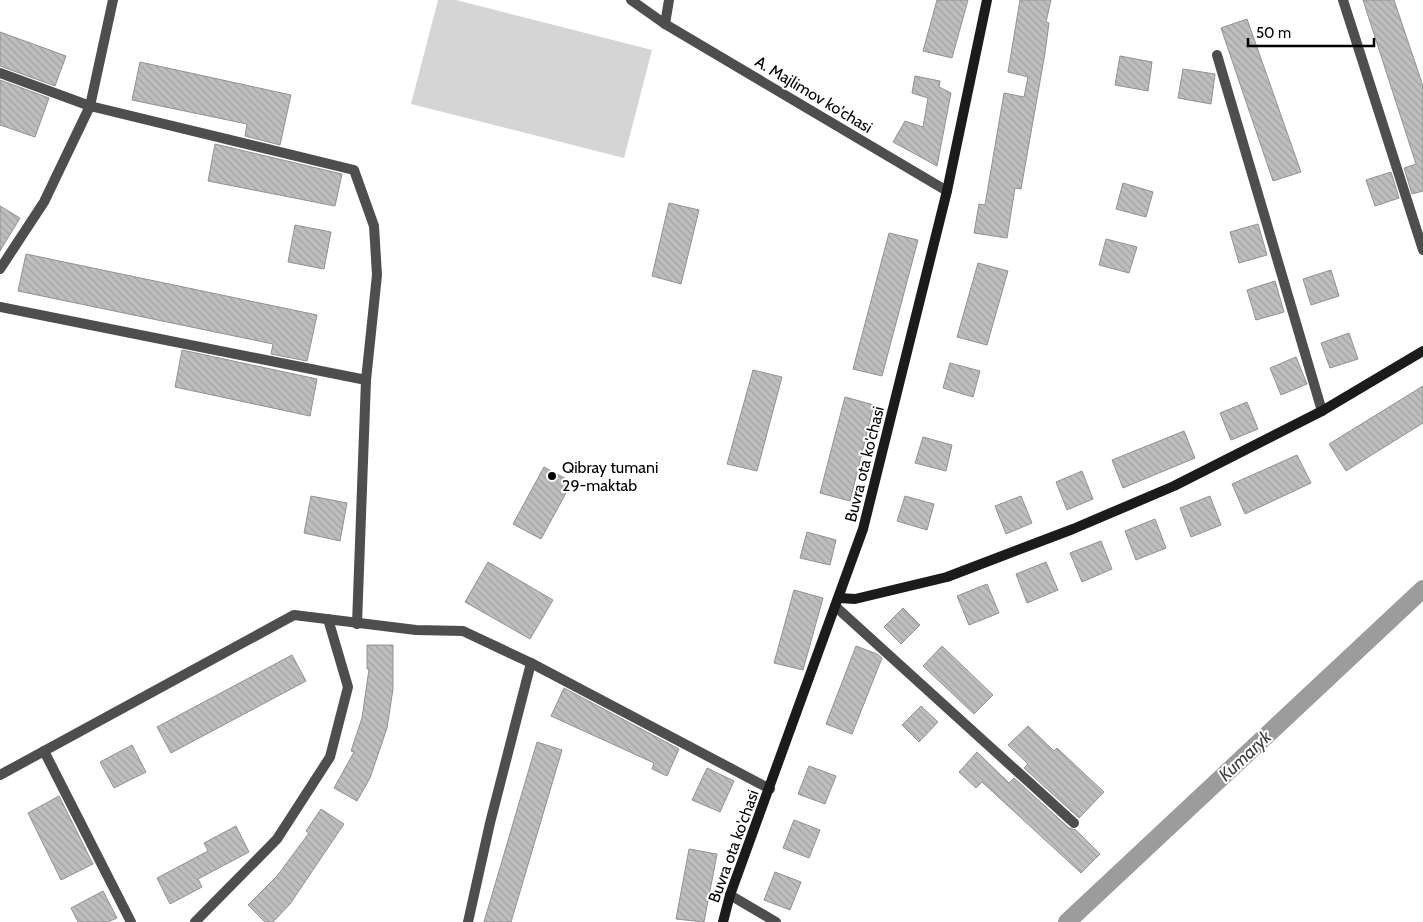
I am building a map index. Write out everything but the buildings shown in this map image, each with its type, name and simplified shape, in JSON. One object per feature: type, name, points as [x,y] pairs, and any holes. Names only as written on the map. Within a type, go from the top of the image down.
[{"type":"main road","name":"Buvra ota ko'chasi","points":[[723,922],[730,895],[838,603],[863,529],[947,191],[987,0]]},
{"type":"main road","points":[[838,603],[947,577],[1073,529],[1174,486],[1322,411],[1423,351]]},
{"type":"street","points":[[0,269],[44,202],[90,106],[112,0]]},
{"type":"street","name":"A. Majlimov ko'chasi","points":[[631,0],[665,24],[947,191]]},
{"type":"street","points":[[665,24],[669,0]]},
{"type":"street","points":[[1343,0],[1423,250]]},
{"type":"street","points":[[1217,55],[1322,411]]},
{"type":"street","points":[[0,73],[90,106],[354,170],[374,226],[377,275],[366,380],[357,624]]},
{"type":"street","points":[[0,307],[366,380]]},
{"type":"street","points":[[838,603],[1074,823]]},
{"type":"street","points":[[0,774],[294,615],[416,630],[463,631],[531,662],[770,789]]},
{"type":"street","points":[[195,922],[276,839],[330,757],[348,687],[328,619]]},
{"type":"street","points":[[468,922],[490,823],[531,662]]},
{"type":"street","points":[[44,751],[132,922]]},
{"type":"street","points":[[730,895],[776,922]]},
{"type":"shaded area","points":[[438,0],[456,0],[652,50],[624,158],[411,104]]},
{"type":"waterway","name":"Kumaryk","points":[[1067,922],[1423,589]]},
{"type":"place","name":"Qibray tumani 29-maktab","points":[[552,476]]}]
